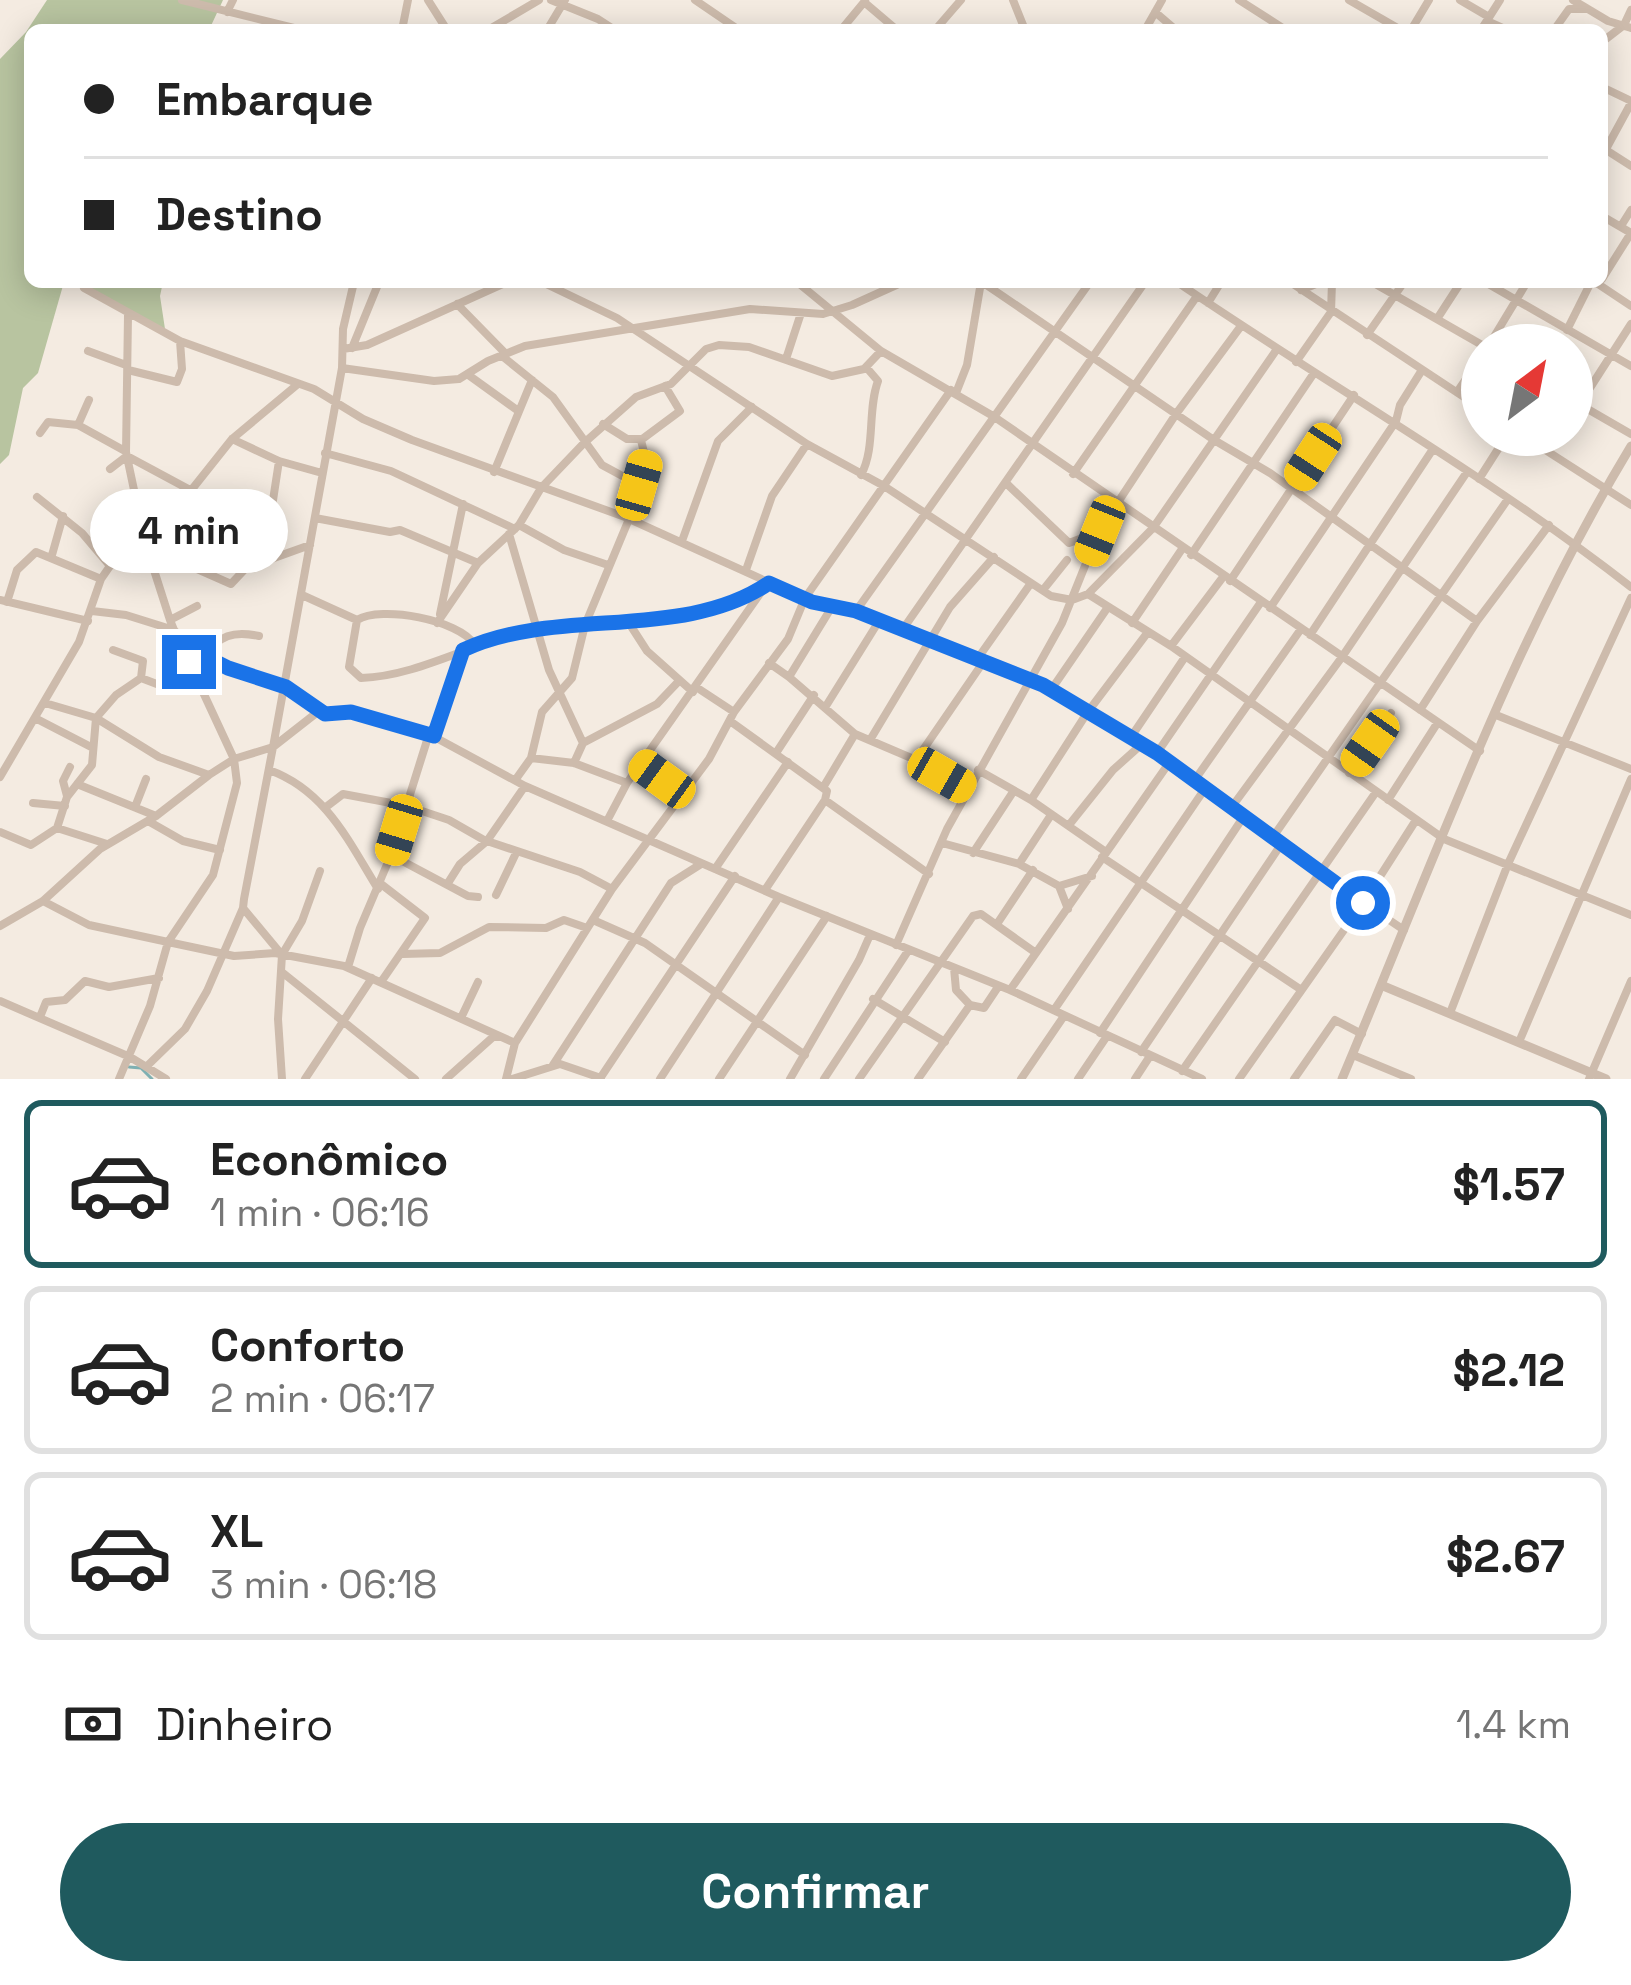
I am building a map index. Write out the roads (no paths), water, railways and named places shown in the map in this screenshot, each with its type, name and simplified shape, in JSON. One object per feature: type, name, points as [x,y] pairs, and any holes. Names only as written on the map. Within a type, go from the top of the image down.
[{"type":"street","points":[[182,0],[277,24]]},
{"type":"street","points":[[227,12],[233,0]]},
{"type":"street","points":[[498,24],[539,0]]},
{"type":"street","points":[[551,0],[604,24]]},
{"type":"street","points":[[695,0],[730,24]]},
{"type":"street","points":[[1239,0],[1273,24]]},
{"type":"street","points":[[1349,0],[1391,24]]},
{"type":"street","points":[[1460,0],[1486,23],[1501,0]]},
{"type":"street","points":[[1573,0],[1628,27],[1631,10]]},
{"type":"street","points":[[865,1],[890,24]]},
{"type":"street","points":[[1558,24],[1569,9],[1588,9]]},
{"type":"street","points":[[714,24],[717,16]]},
{"type":"street","points":[[1608,141],[1631,102]]},
{"type":"street","points":[[1621,226],[1631,210]]},
{"type":"street","points":[[1608,219],[1631,233],[1608,266]]},
{"type":"street","points":[[84,288],[181,341],[298,384],[412,440],[627,518],[746,570],[767,585],[856,611],[1032,680],[1157,753],[1404,930]]},
{"type":"street","points":[[347,349],[343,329],[353,288]]},
{"type":"street","points":[[146,1067],[185,1029],[243,908],[334,402],[347,349],[376,288]]},
{"type":"street","points":[[347,349],[493,288]]},
{"type":"street","points":[[554,288],[635,329],[807,444],[1063,600],[1088,595],[1153,528],[1277,349]]},
{"type":"street","points":[[805,288],[881,351],[993,416],[1480,751]]},
{"type":"street","points":[[342,368],[434,381],[459,379],[525,346],[749,309],[834,310],[885,288]]},
{"type":"street","points":[[735,876],[603,1078],[553,1065],[509,1079],[515,1043],[612,889],[709,759],[732,716],[788,639],[805,598],[953,391],[967,365],[981,288]]},
{"type":"street","points":[[991,288],[1292,489],[1477,621]]},
{"type":"street","points":[[856,611],[1086,288]]},
{"type":"street","points":[[903,629],[1141,288]]},
{"type":"street","points":[[1186,288],[1396,422],[1549,525],[1631,587]]},
{"type":"street","points":[[1208,302],[1217,288]]},
{"type":"street","points":[[1298,288],[1461,395]]},
{"type":"street","points":[[1301,290],[1306,288]]},
{"type":"street","points":[[1296,362],[1331,312],[1332,288]]},
{"type":"street","points":[[1383,288],[1461,332]]},
{"type":"street","points":[[1366,335],[1400,288]]},
{"type":"street","points":[[1437,320],[1457,288]]},
{"type":"street","points":[[1494,288],[1556,324]]},
{"type":"street","points":[[1500,324],[1523,288]]},
{"type":"street","points":[[1571,324],[1593,288]]},
{"type":"street","points":[[1606,288],[1631,306]]},
{"type":"street","points":[[1072,474],[1197,296]]},
{"type":"street","points":[[457,304],[504,355],[553,397],[614,475],[639,485]]},
{"type":"street","points":[[786,359],[801,313]]},
{"type":"street","points":[[128,315],[127,454],[145,542],[172,625],[199,654],[286,687],[330,715],[351,712],[431,735],[647,840],[1010,991],[1197,1078]]},
{"type":"street","points":[[1593,381],[1631,324]]},
{"type":"street","points":[[896,945],[968,790],[1032,680],[1116,502],[1241,326]]},
{"type":"street","points":[[88,351],[177,382],[182,369],[181,341]]},
{"type":"street","points":[[1593,344],[1631,366]]},
{"type":"street","points":[[438,622],[478,563],[515,529],[541,488],[584,442],[636,397],[665,386],[706,349],[749,347],[832,376],[866,367],[881,351]]},
{"type":"street","points":[[861,475],[868,458],[870,407],[878,381],[866,367]]},
{"type":"street","points":[[1157,753],[1209,674],[1265,605],[1396,422],[1400,405],[1422,370]]},
{"type":"street","points":[[1132,623],[1253,466],[1314,373]]},
{"type":"street","points":[[467,374],[517,410]]},
{"type":"street","points":[[494,472],[532,380]]},
{"type":"street","points":[[0,777],[45,704],[90,616],[100,579],[110,566],[145,542],[232,439],[298,384]]},
{"type":"street","points":[[603,424],[627,439],[643,439],[678,416],[680,408],[665,386]]},
{"type":"street","points":[[1457,392],[1461,386]]},
{"type":"street","points":[[1171,646],[1227,579],[1354,395]]},
{"type":"street","points":[[78,425],[89,400]]},
{"type":"street","points":[[682,541],[718,441],[752,407]]},
{"type":"street","points":[[1593,413],[1631,434]]},
{"type":"street","points":[[40,433],[48,422],[78,425],[268,533]]},
{"type":"street","points":[[232,439],[279,461],[322,473]]},
{"type":"street","points":[[448,884],[460,864],[487,841],[531,758],[542,712],[560,695],[575,670],[585,625],[639,485],[646,461],[643,439]]},
{"type":"street","points":[[746,570],[772,496],[807,444]]},
{"type":"street","points":[[1342,1079],[1573,542],[1631,446]]},
{"type":"street","points":[[1194,782],[1433,449]]},
{"type":"street","points":[[110,469],[127,454]]},
{"type":"street","points":[[326,454],[391,471],[515,529],[608,565]]},
{"type":"street","points":[[1478,480],[1494,456]]},
{"type":"street","points":[[1555,456],[1631,505]]},
{"type":"street","points":[[265,560],[271,549],[268,533],[279,461]]},
{"type":"street","points":[[1231,808],[1342,657],[1467,472]]},
{"type":"street","points":[[1006,483],[1069,543],[1100,531]]},
{"type":"street","points":[[37,497],[63,516],[110,566]]},
{"type":"street","points":[[1135,1079],[1145,1054],[1329,760],[1508,499]]},
{"type":"street","points":[[438,622],[463,504]]},
{"type":"street","points":[[52,555],[63,516]]},
{"type":"street","points":[[315,518],[400,530],[478,563]]},
{"type":"street","points":[[1420,710],[1477,621],[1549,525]]},
{"type":"street","points":[[515,529],[535,628],[583,743]]},
{"type":"street","points":[[151,554],[232,584],[246,568],[310,545]]},
{"type":"street","points":[[100,579],[36,552],[21,565],[3,601],[172,625],[197,606]]},
{"type":"street","points":[[225,552],[246,568]]},
{"type":"street","points":[[870,740],[950,607],[994,557]]},
{"type":"street","points":[[1042,590],[1067,560]]},
{"type":"street","points":[[916,760],[1030,584]]},
{"type":"street","points":[[474,644],[463,631],[438,622],[367,614],[357,620],[349,667],[361,678],[387,676],[535,628],[692,614],[767,585]]},
{"type":"street","points":[[607,821],[627,783],[767,585]]},
{"type":"street","points":[[1088,595],[1171,646],[1444,839],[1631,915]]},
{"type":"street","points":[[302,596],[357,620]]},
{"type":"street","points":[[1450,1013],[1508,864],[1631,598]]},
{"type":"street","points":[[789,677],[833,605]]},
{"type":"street","points":[[1051,690],[1108,607]]},
{"type":"street","points":[[627,620],[647,651],[678,682],[732,716],[824,786]]},
{"type":"street","points":[[826,706],[879,621]]},
{"type":"street","points":[[140,678],[162,686],[180,664],[224,636],[237,631],[259,636]]},
{"type":"street","points":[[1031,800],[1087,713],[1148,632]]},
{"type":"street","points":[[0,832],[31,845],[57,828],[66,802],[92,765],[96,718],[140,678],[143,661],[112,650]]},
{"type":"street","points":[[347,968],[392,856],[463,650]]},
{"type":"street","points":[[1131,737],[1185,657]]},
{"type":"street","points":[[119,1079],[159,978],[168,942],[213,874],[237,783],[234,759],[189,662]]},
{"type":"street","points":[[769,663],[814,695],[832,718],[855,734],[916,760],[968,790]]},
{"type":"street","points":[[574,763],[583,743],[657,704],[678,682]]},
{"type":"street","points":[[776,753],[814,695]]},
{"type":"street","points":[[45,704],[96,718],[158,757],[209,775]]},
{"type":"street","points":[[0,926],[43,901],[108,845],[152,819],[209,775],[234,759],[273,747],[319,711]]},
{"type":"street","points":[[1349,773],[1391,713]]},
{"type":"street","points":[[1496,715],[1631,769]]},
{"type":"street","points":[[35,718],[93,748]]},
{"type":"street","points":[[1388,800],[1438,722]]},
{"type":"street","points":[[765,890],[825,800],[824,786],[855,734]]},
{"type":"street","points":[[1069,824],[1113,770],[1142,744]]},
{"type":"street","points":[[531,758],[574,763],[627,783]]},
{"type":"street","points":[[715,868],[788,761]]},
{"type":"street","points":[[1010,991],[1169,763]]},
{"type":"street","points":[[642,765],[681,794]]},
{"type":"street","points":[[66,802],[63,785],[70,767]]},
{"type":"street","points":[[269,770],[311,791],[380,887],[425,918],[305,1079]]},
{"type":"street","points":[[978,770],[1069,824],[1143,882],[1300,989]]},
{"type":"street","points":[[135,807],[146,779]]},
{"type":"street","points":[[1519,1042],[1631,779]]},
{"type":"street","points":[[77,784],[135,807],[182,841],[220,850]]},
{"type":"street","points":[[1021,1079],[1204,790]]},
{"type":"street","points":[[973,853],[1013,792]]},
{"type":"street","points":[[1182,1072],[1376,792]]},
{"type":"street","points":[[326,807],[344,794],[407,806],[449,820],[487,841],[580,872],[612,889]]},
{"type":"street","points":[[825,800],[929,874]]},
{"type":"street","points":[[33,802],[66,802]]},
{"type":"street","points":[[1018,864],[1051,814]]},
{"type":"street","points":[[1078,1079],[1244,817]]},
{"type":"street","points":[[1239,1079],[1416,820]]},
{"type":"street","points":[[57,828],[108,845]]},
{"type":"street","points":[[942,843],[1033,870],[1059,886],[1068,910]]},
{"type":"street","points":[[496,895],[517,851]]},
{"type":"street","points":[[392,856],[478,897]]},
{"type":"street","points":[[553,1065],[671,883],[702,863]]},
{"type":"street","points":[[997,924],[1033,870]]},
{"type":"street","points":[[282,1079],[278,1019],[282,955],[302,921],[320,872]]},
{"type":"street","points":[[1059,886],[1092,876]]},
{"type":"street","points":[[660,1079],[779,897]]},
{"type":"street","points":[[43,901],[89,925],[223,954],[282,955],[347,968],[515,1043]]},
{"type":"street","points":[[243,908],[282,955]]},
{"type":"street","points":[[859,1079],[974,916],[981,914],[1036,953]]},
{"type":"street","points":[[718,1079],[827,916]]},
{"type":"street","points":[[403,953],[440,953],[489,927],[546,928],[564,920],[590,924],[645,943],[805,1054]]},
{"type":"street","points":[[790,1079],[870,935]]},
{"type":"street","points":[[824,1079],[908,950]]},
{"type":"street","points":[[954,968],[956,990],[970,1005],[984,1008],[998,987]]},
{"type":"street","points":[[283,973],[415,1079]]},
{"type":"street","points":[[40,1017],[46,1002],[64,1000],[86,981],[109,987],[159,978]]},
{"type":"street","points":[[1591,1076],[1631,981]]},
{"type":"street","points":[[461,1018],[478,982]]},
{"type":"street","points":[[1381,985],[1606,1079]]},
{"type":"street","points":[[873,999],[945,1042]]},
{"type":"street","points":[[0,1001],[130,1058],[166,1079]]},
{"type":"street","points":[[918,1079],[970,1005]]},
{"type":"street","points":[[1294,1079],[1335,1020],[1362,1034]]},
{"type":"street","points":[[446,1079],[493,1037],[503,1037]]},
{"type":"street","points":[[1352,1054],[1411,1079]]},
{"type":"waterway","points":[[129,1067],[141,1068],[152,1079]]}]
